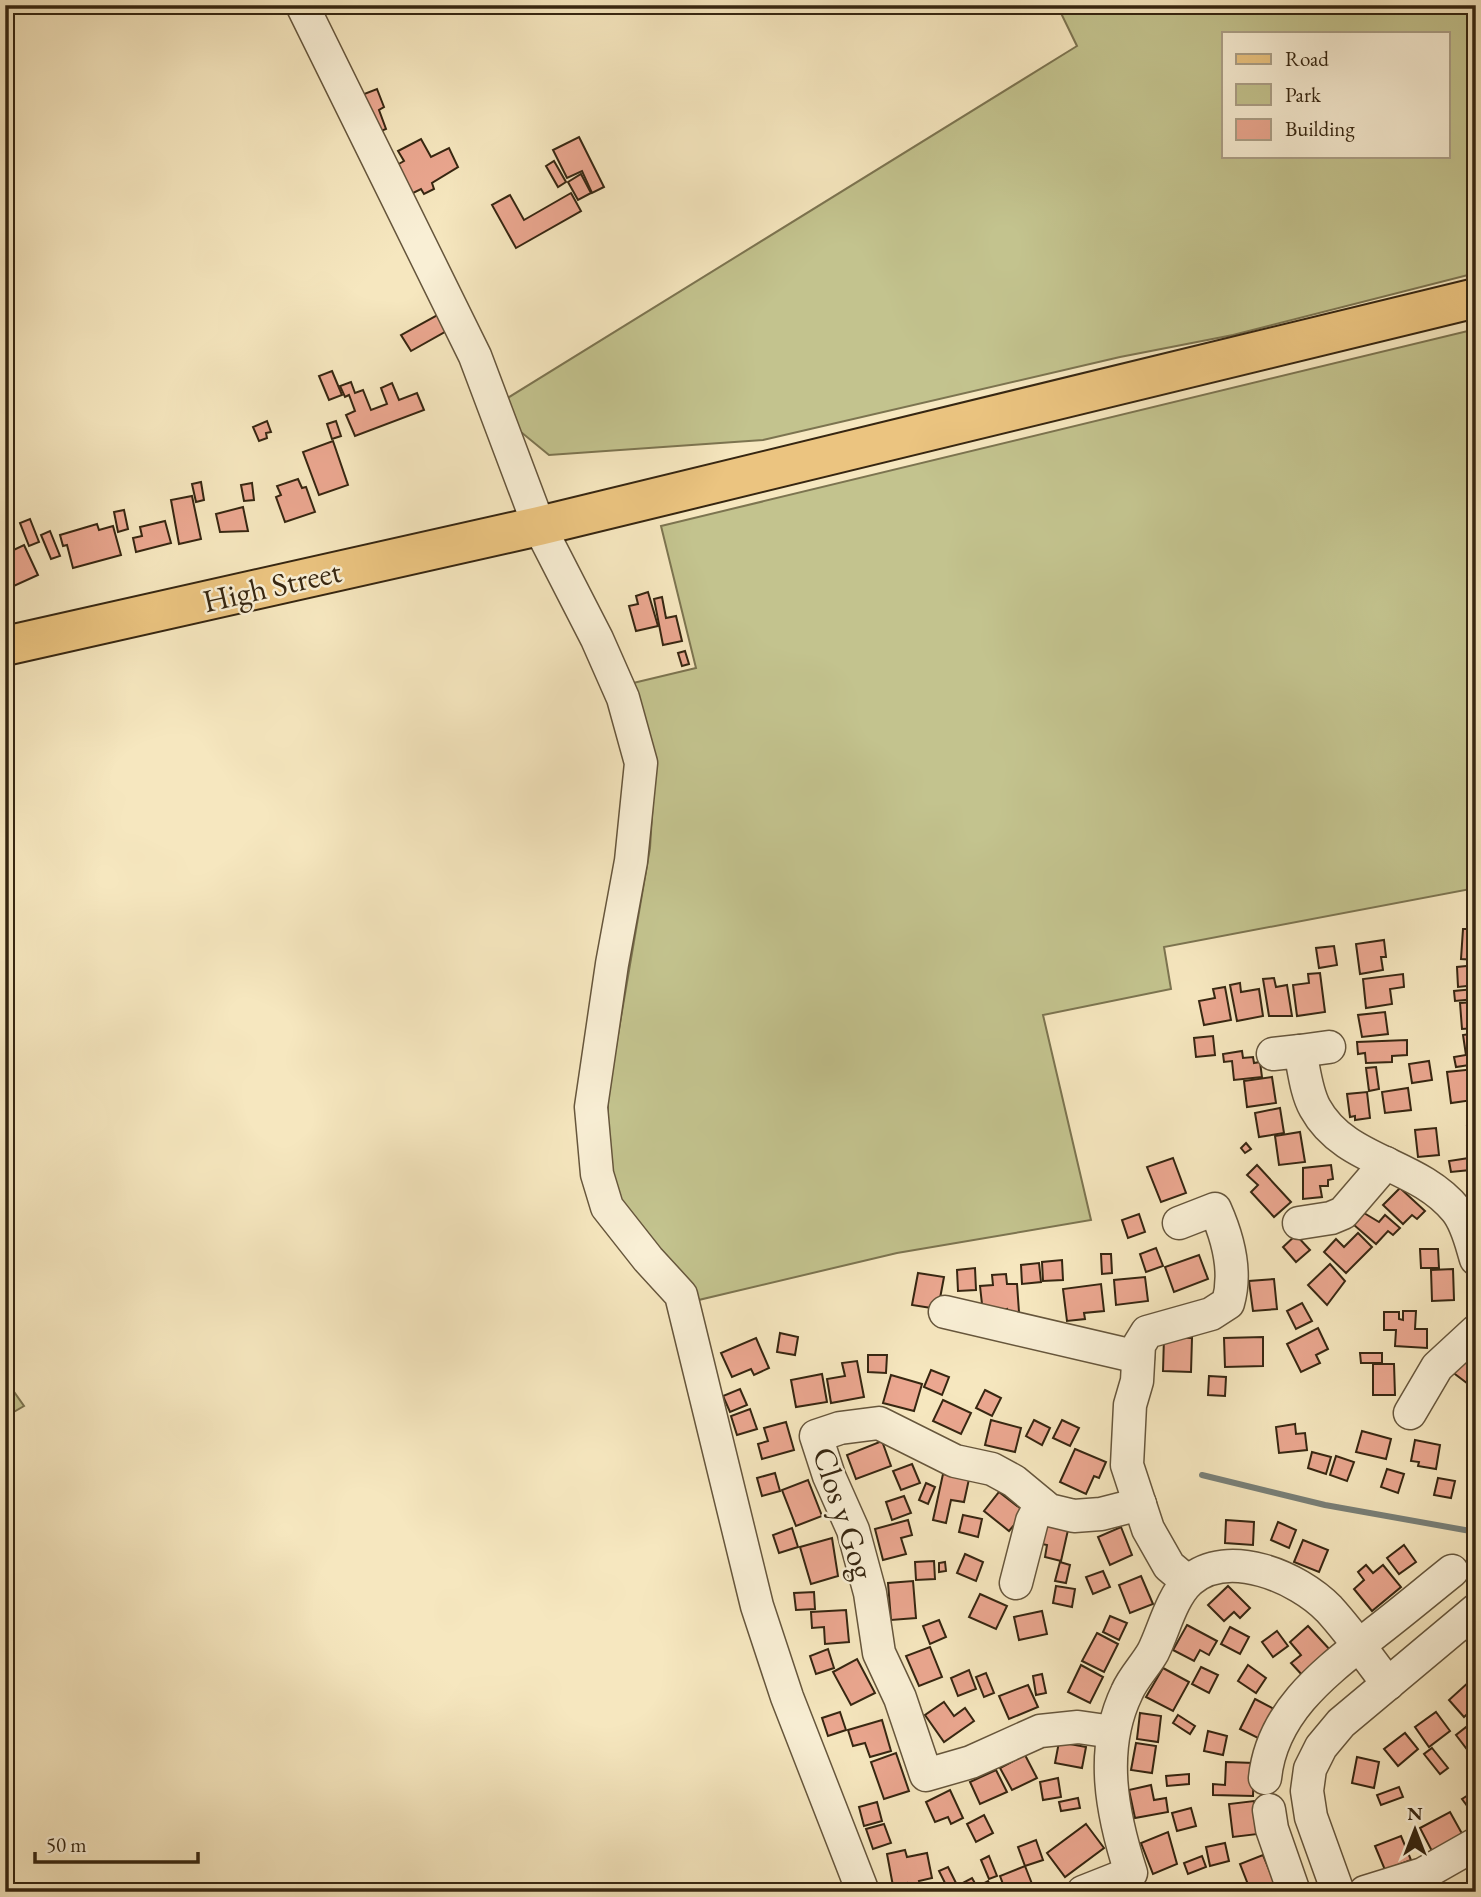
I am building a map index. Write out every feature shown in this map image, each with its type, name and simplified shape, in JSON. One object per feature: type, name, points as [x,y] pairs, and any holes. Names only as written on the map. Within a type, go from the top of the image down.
[{"type":"main road","name":"High Street","points":[[5,646],[539,526],[1476,298]]},
{"type":"street","points":[[302,5],[475,356],[539,526],[597,639],[623,698],[641,763],[631,861],[612,964],[591,1107],[597,1174],[607,1207],[681,1295],[757,1606],[787,1697],[863,1892]]},
{"type":"street","points":[[1301,1051],[1314,1107],[1326,1123],[1349,1144],[1424,1180],[1467,1205],[1476,1259]]},
{"type":"street","points":[[1299,1223],[1331,1218],[1343,1213],[1386,1163]]},
{"type":"street","points":[[1179,1223],[1211,1196],[1224,1230],[1234,1284],[1228,1303],[1211,1314],[1147,1332],[1139,1345],[1137,1381],[1130,1405],[1127,1465],[1148,1529],[1169,1566],[1188,1582]]},
{"type":"street","points":[[945,1312],[1138,1357]]},
{"type":"street","points":[[1410,1413],[1437,1367],[1476,1331]]},
{"type":"street","name":"Clos y Gog","points":[[1113,1732],[1078,1727],[1040,1731],[971,1762],[926,1776],[900,1698],[879,1653],[870,1593],[853,1530],[829,1476],[816,1436],[840,1428],[879,1423],[956,1461],[992,1469],[1014,1481],[1049,1510],[1074,1516],[1101,1514],[1140,1504]]},
{"type":"street","points":[[1016,1583],[1032,1521],[1041,1504]]},
{"type":"street","points":[[1083,1892],[1132,1873],[1121,1841],[1110,1782],[1113,1732],[1127,1691],[1152,1652],[1188,1582],[1209,1570],[1223,1567],[1260,1570],[1309,1593],[1328,1608],[1388,1684]]},
{"type":"street","points":[[1265,1778],[1272,1745],[1289,1713],[1322,1675],[1441,1580],[1466,1619],[1341,1723],[1321,1747],[1310,1769],[1307,1791],[1311,1817],[1333,1878],[1291,1885],[1269,1810]]},
{"type":"street","points":[[1379,1890],[1423,1874],[1476,1844]]},
{"type":"green space","points":[[1057,5],[1476,5],[1476,273],[1233,335],[1120,357],[763,440],[549,455],[516,428],[506,399],[1077,46]]},
{"type":"green space","points":[[1476,329],[1476,888],[1164,947],[1171,989],[1043,1015],[1091,1220],[897,1253],[690,1302],[619,1203],[608,1153],[608,1093],[650,848],[655,766],[629,684],[696,668],[661,526]]},
{"type":"green space","points":[[5,1379],[24,1406],[5,1417]]},
{"type":"building","points":[[377,89],[384,107],[379,110],[386,129],[374,134],[359,96]]},
{"type":"building","points":[[579,137],[604,187],[592,193],[582,171],[567,178],[553,150]]},
{"type":"building","points":[[421,139],[431,157],[449,148],[458,167],[432,183],[434,189],[424,194],[421,189],[405,197],[390,169],[404,161],[398,151]]},
{"type":"building","points":[[554,161],[566,182],[558,187],[546,166]]},
{"type":"building","points":[[581,174],[591,193],[578,200],[568,182]]},
{"type":"building","points":[[571,193],[581,211],[516,248],[492,205],[510,195],[524,220]]},
{"type":"building","points":[[441,313],[450,329],[411,351],[401,335]]},
{"type":"building","points":[[332,371],[342,395],[329,400],[319,376]]},
{"type":"building","points":[[351,382],[355,393],[363,390],[371,410],[387,404],[381,388],[392,383],[399,400],[417,393],[424,410],[355,436],[346,415],[355,411],[349,395],[345,397],[340,386]]},
{"type":"building","points":[[267,421],[271,432],[266,433],[267,438],[259,441],[253,427]]},
{"type":"building","points":[[336,421],[341,436],[332,439],[327,424]]},
{"type":"building","points":[[333,441],[348,485],[319,495],[303,452]]},
{"type":"building","points":[[298,479],[302,488],[306,487],[315,512],[285,522],[276,497],[281,495],[277,486]]},
{"type":"building","points":[[201,482],[204,500],[196,502],[192,484]]},
{"type":"building","points":[[252,483],[254,500],[244,501],[241,485]]},
{"type":"building","points":[[192,496],[201,539],[179,544],[171,500]]},
{"type":"building","points":[[243,507],[248,531],[220,532],[216,514]]},
{"type":"building","points":[[124,510],[128,529],[118,532],[114,512]]},
{"type":"building","points":[[30,519],[39,542],[29,546],[20,523]]},
{"type":"building","points":[[165,521],[171,543],[136,552],[133,538],[142,536],[140,527]]},
{"type":"building","points":[[97,524],[99,530],[113,526],[121,555],[73,568],[67,545],[63,546],[60,535]]},
{"type":"building","points":[[50,531],[60,556],[51,559],[41,535]]},
{"type":"building","points":[[24,545],[38,575],[5,590],[5,554]]},
{"type":"building","points":[[648,592],[658,626],[636,631],[629,606],[638,604],[636,596]]},
{"type":"building","points":[[662,597],[666,618],[676,616],[682,641],[663,645],[654,599]]},
{"type":"building","points":[[685,651],[689,664],[682,666],[678,653]]},
{"type":"building","points":[[1463,929],[1476,929],[1476,960],[1461,959]]},
{"type":"building","points":[[1384,940],[1386,957],[1381,957],[1383,970],[1360,974],[1356,944]]},
{"type":"building","points":[[1334,946],[1337,965],[1319,968],[1316,948]]},
{"type":"building","points":[[1476,965],[1476,985],[1458,987],[1457,967]]},
{"type":"building","points":[[1320,973],[1325,1012],[1297,1016],[1293,985],[1309,983],[1308,974]]},
{"type":"building","points":[[1403,974],[1404,987],[1390,989],[1392,1004],[1366,1008],[1363,979]]},
{"type":"building","points":[[1274,978],[1276,987],[1287,985],[1292,1016],[1269,1016],[1263,979]]},
{"type":"building","points":[[1240,983],[1241,992],[1259,989],[1263,1016],[1237,1021],[1230,985]]},
{"type":"building","points":[[1225,987],[1231,1020],[1204,1025],[1199,1001],[1215,998],[1213,989]]},
{"type":"building","points":[[1474,989],[1475,999],[1455,1001],[1454,991]]},
{"type":"building","points":[[1476,1002],[1476,1028],[1462,1029],[1460,1003]]},
{"type":"building","points":[[1385,1012],[1388,1034],[1362,1037],[1358,1015]]},
{"type":"building","points":[[1476,1033],[1476,1064],[1456,1067],[1454,1057],[1466,1055],[1463,1035]]},
{"type":"building","points":[[1213,1036],[1215,1055],[1196,1057],[1194,1038]]},
{"type":"building","points":[[1407,1040],[1407,1055],[1392,1056],[1392,1062],[1366,1063],[1365,1053],[1358,1054],[1357,1042]]},
{"type":"building","points":[[1242,1051],[1243,1058],[1253,1057],[1254,1063],[1260,1062],[1262,1077],[1234,1080],[1232,1061],[1224,1062],[1223,1054]]},
{"type":"building","points":[[1429,1061],[1432,1080],[1412,1083],[1409,1064]]},
{"type":"building","points":[[1376,1067],[1379,1089],[1369,1091],[1366,1068]]},
{"type":"building","points":[[1475,1069],[1476,1085],[1471,1085],[1473,1100],[1451,1103],[1447,1072]]},
{"type":"building","points":[[1272,1077],[1276,1103],[1247,1107],[1244,1081]]},
{"type":"building","points":[[1408,1088],[1411,1110],[1385,1113],[1382,1092]]},
{"type":"building","points":[[1367,1092],[1370,1118],[1355,1120],[1355,1116],[1350,1117],[1347,1094]]},
{"type":"building","points":[[1280,1108],[1284,1133],[1259,1137],[1255,1113]]},
{"type":"building","points":[[1467,1126],[1476,1126],[1476,1154],[1470,1154]]},
{"type":"building","points":[[1436,1128],[1439,1155],[1418,1157],[1415,1130]]},
{"type":"building","points":[[1300,1132],[1305,1162],[1279,1165],[1275,1136]]},
{"type":"building","points":[[1246,1143],[1251,1149],[1245,1153],[1241,1148]]},
{"type":"building","points":[[1173,1158],[1186,1193],[1161,1202],[1147,1167]]},
{"type":"building","points":[[1469,1158],[1470,1170],[1451,1172],[1449,1161]]},
{"type":"building","points":[[1257,1165],[1291,1202],[1274,1217],[1251,1192],[1258,1185],[1247,1175]]},
{"type":"building","points":[[1331,1165],[1333,1179],[1328,1180],[1328,1186],[1320,1186],[1322,1197],[1303,1199],[1303,1168]]},
{"type":"building","points":[[1400,1188],[1425,1211],[1417,1219],[1412,1215],[1403,1224],[1383,1205]]},
{"type":"building","points":[[1364,1213],[1379,1222],[1385,1215],[1400,1228],[1393,1235],[1388,1231],[1376,1244],[1354,1225]]},
{"type":"building","points":[[1139,1214],[1145,1232],[1128,1238],[1122,1220]]},
{"type":"building","points":[[1358,1233],[1372,1247],[1346,1273],[1324,1252],[1336,1239],[1344,1247]]},
{"type":"building","points":[[1296,1235],[1310,1250],[1296,1262],[1283,1247]]},
{"type":"building","points":[[1156,1248],[1163,1266],[1146,1272],[1140,1254]]},
{"type":"building","points":[[1420,1249],[1438,1249],[1439,1268],[1421,1268]]},
{"type":"building","points":[[1101,1254],[1111,1254],[1112,1273],[1102,1274]]},
{"type":"building","points":[[1199,1255],[1208,1279],[1174,1292],[1165,1267]]},
{"type":"building","points":[[1062,1260],[1063,1280],[1043,1281],[1042,1262]]},
{"type":"building","points":[[1039,1263],[1041,1282],[1022,1284],[1021,1265]]},
{"type":"building","points":[[1330,1264],[1345,1281],[1327,1305],[1308,1285]]},
{"type":"building","points":[[975,1268],[976,1290],[958,1291],[957,1270]]},
{"type":"building","points":[[1453,1269],[1454,1300],[1432,1301],[1431,1270]]},
{"type":"building","points":[[918,1273],[944,1277],[938,1309],[912,1305]]},
{"type":"building","points":[[1006,1274],[1007,1284],[1017,1284],[1019,1312],[1007,1313],[1007,1309],[983,1313],[980,1286],[993,1285],[992,1275]]},
{"type":"building","points":[[1145,1277],[1148,1301],[1116,1305],[1114,1280]]},
{"type":"building","points":[[1274,1279],[1277,1309],[1253,1311],[1249,1281]]},
{"type":"building","points":[[1101,1284],[1104,1311],[1084,1313],[1085,1319],[1067,1321],[1063,1289]]},
{"type":"building","points":[[1302,1303],[1312,1321],[1296,1329],[1287,1311]]},
{"type":"building","points":[[1403,1311],[1416,1311],[1415,1329],[1427,1329],[1427,1348],[1395,1346],[1396,1330],[1384,1330],[1384,1312],[1399,1312],[1399,1319],[1403,1320]]},
{"type":"building","points":[[1318,1328],[1328,1349],[1316,1355],[1320,1363],[1301,1372],[1287,1344]]},
{"type":"building","points":[[780,1333],[798,1337],[795,1355],[777,1352]]},
{"type":"building","points":[[1164,1337],[1192,1338],[1191,1372],[1163,1371]]},
{"type":"building","points":[[1263,1337],[1263,1366],[1225,1367],[1224,1338]]},
{"type":"building","points":[[756,1338],[769,1368],[754,1375],[751,1369],[732,1377],[721,1353]]},
{"type":"building","points":[[1476,1352],[1476,1390],[1451,1371]]},
{"type":"building","points":[[1360,1353],[1382,1353],[1382,1363],[1361,1363]]},
{"type":"building","points":[[868,1355],[887,1355],[886,1373],[868,1372]]},
{"type":"building","points":[[857,1361],[864,1397],[831,1403],[827,1379],[845,1376],[842,1363]]},
{"type":"building","points":[[1373,1364],[1394,1364],[1395,1395],[1373,1395]]},
{"type":"building","points":[[931,1370],[949,1377],[942,1395],[924,1387]]},
{"type":"building","points":[[822,1374],[827,1402],[796,1407],[791,1380]]},
{"type":"building","points":[[891,1375],[922,1384],[914,1411],[883,1403]]},
{"type":"building","points":[[1209,1376],[1226,1377],[1225,1396],[1208,1395]]},
{"type":"building","points":[[740,1389],[747,1405],[730,1412],[723,1396]]},
{"type":"building","points":[[985,1390],[1001,1398],[992,1416],[976,1408]]},
{"type":"building","points":[[943,1400],[971,1413],[961,1434],[933,1421]]},
{"type":"building","points":[[750,1409],[757,1429],[737,1435],[731,1416]]},
{"type":"building","points":[[991,1420],[1021,1428],[1015,1452],[985,1445]]},
{"type":"building","points":[[1034,1420],[1050,1428],[1042,1445],[1026,1436]]},
{"type":"building","points":[[1062,1420],[1079,1428],[1070,1446],[1053,1438]]},
{"type":"building","points":[[786,1422],[794,1450],[762,1459],[758,1444],[768,1441],[764,1428]]},
{"type":"building","points":[[1295,1424],[1296,1434],[1305,1433],[1307,1450],[1279,1453],[1276,1427]]},
{"type":"building","points":[[1362,1431],[1391,1439],[1386,1459],[1356,1452]]},
{"type":"building","points":[[1415,1440],[1440,1445],[1436,1469],[1418,1466],[1419,1462],[1411,1461]]},
{"type":"building","points":[[882,1441],[891,1466],[856,1479],[847,1455]]},
{"type":"building","points":[[1075,1449],[1106,1462],[1099,1478],[1094,1476],[1086,1494],[1060,1482]]},
{"type":"building","points":[[1312,1452],[1331,1457],[1326,1474],[1308,1468]]},
{"type":"building","points":[[1336,1456],[1354,1462],[1347,1481],[1330,1475]]},
{"type":"building","points":[[912,1464],[920,1483],[901,1490],[893,1471]]},
{"type":"building","points":[[1476,1467],[1476,1488],[1469,1485]]},
{"type":"building","points":[[1387,1469],[1404,1474],[1398,1493],[1381,1487]]},
{"type":"building","points":[[775,1473],[780,1491],[762,1496],[757,1478]]},
{"type":"building","points":[[943,1474],[969,1479],[964,1502],[951,1500],[946,1523],[933,1520]]},
{"type":"building","points":[[1438,1478],[1455,1481],[1451,1498],[1434,1495]]},
{"type":"building","points":[[808,1480],[822,1516],[796,1526],[782,1490]]},
{"type":"building","points":[[926,1483],[935,1487],[928,1504],[919,1500]]},
{"type":"building","points":[[999,1492],[1025,1512],[1009,1531],[984,1511]]},
{"type":"building","points":[[904,1496],[911,1513],[892,1520],[886,1502]]},
{"type":"building","points":[[963,1515],[982,1519],[978,1537],[959,1532]]},
{"type":"building","points":[[908,1520],[912,1535],[901,1538],[906,1554],[883,1560],[875,1529]]},
{"type":"building","points":[[1226,1520],[1254,1522],[1253,1545],[1225,1543]]},
{"type":"building","points":[[1278,1522],[1296,1530],[1289,1548],[1271,1540]]},
{"type":"building","points":[[1041,1523],[1068,1530],[1061,1561],[1045,1557],[1047,1545],[1037,1543]]},
{"type":"building","points":[[1121,1527],[1132,1555],[1110,1565],[1098,1537]]},
{"type":"building","points":[[792,1528],[798,1547],[779,1553],[773,1535]]},
{"type":"building","points":[[832,1538],[838,1576],[811,1584],[800,1547]]},
{"type":"building","points":[[1303,1540],[1328,1550],[1319,1572],[1294,1562]]},
{"type":"building","points":[[1404,1545],[1416,1562],[1399,1574],[1387,1558]]},
{"type":"building","points":[[965,1554],[983,1562],[976,1581],[957,1573]]},
{"type":"building","points":[[934,1561],[935,1579],[916,1580],[915,1562]]},
{"type":"building","points":[[945,1562],[946,1571],[939,1572],[939,1563]]},
{"type":"building","points":[[1060,1562],[1070,1565],[1066,1583],[1055,1581]]},
{"type":"building","points":[[1366,1565],[1373,1573],[1383,1565],[1401,1587],[1372,1611],[1354,1589],[1364,1580],[1358,1572]]},
{"type":"building","points":[[1103,1571],[1110,1587],[1093,1594],[1086,1577]]},
{"type":"building","points":[[1141,1576],[1153,1604],[1130,1613],[1119,1585]]},
{"type":"building","points":[[913,1581],[916,1618],[891,1620],[888,1583]]},
{"type":"building","points":[[1056,1586],[1075,1589],[1072,1607],[1053,1603]]},
{"type":"building","points":[[1228,1586],[1250,1608],[1240,1618],[1234,1612],[1224,1621],[1208,1605]]},
{"type":"building","points":[[814,1592],[815,1609],[796,1610],[794,1593]]},
{"type":"building","points":[[980,1594],[1007,1606],[996,1629],[969,1617]]},
{"type":"building","points":[[846,1610],[849,1642],[825,1644],[824,1627],[812,1628],[811,1612]]},
{"type":"building","points":[[1042,1611],[1047,1634],[1019,1640],[1014,1617]]},
{"type":"building","points":[[1110,1616],[1127,1623],[1119,1640],[1103,1632]]},
{"type":"building","points":[[939,1620],[946,1637],[930,1644],[923,1626]]},
{"type":"building","points":[[1187,1625],[1217,1641],[1209,1655],[1200,1650],[1194,1661],[1173,1650]]},
{"type":"building","points":[[1308,1626],[1332,1652],[1304,1677],[1291,1663],[1301,1655],[1290,1642]]},
{"type":"building","points":[[1230,1627],[1249,1637],[1240,1654],[1221,1644]]},
{"type":"building","points":[[1277,1631],[1288,1646],[1273,1657],[1262,1642]]},
{"type":"building","points":[[1097,1633],[1118,1644],[1104,1672],[1082,1661]]},
{"type":"building","points":[[930,1647],[942,1677],[919,1686],[906,1656]]},
{"type":"building","points":[[828,1649],[834,1668],[816,1674],[810,1656]]},
{"type":"building","points":[[857,1659],[875,1693],[851,1705],[833,1672]]},
{"type":"building","points":[[1081,1665],[1103,1677],[1090,1703],[1068,1692]]},
{"type":"building","points":[[1248,1665],[1266,1678],[1256,1693],[1238,1681]]},
{"type":"building","points":[[1201,1667],[1218,1675],[1209,1693],[1192,1684]]},
{"type":"building","points":[[1163,1668],[1189,1682],[1173,1711],[1146,1697]]},
{"type":"building","points":[[969,1670],[976,1689],[958,1696],[951,1678]]},
{"type":"building","points":[[986,1673],[994,1693],[984,1697],[976,1677]]},
{"type":"building","points":[[1042,1674],[1046,1693],[1036,1695],[1033,1676]]},
{"type":"building","points":[[1471,1680],[1476,1684],[1476,1706],[1464,1717],[1449,1700]]},
{"type":"building","points":[[1028,1685],[1038,1707],[1009,1719],[999,1696]]},
{"type":"building","points":[[1255,1699],[1276,1710],[1262,1740],[1240,1729]]},
{"type":"building","points":[[944,1702],[954,1716],[965,1708],[974,1721],[944,1742],[925,1715]]},
{"type":"building","points":[[840,1712],[846,1730],[828,1736],[822,1718]]},
{"type":"building","points":[[1436,1712],[1450,1731],[1429,1747],[1415,1727]]},
{"type":"building","points":[[1140,1713],[1161,1716],[1158,1742],[1137,1739]]},
{"type":"building","points":[[1178,1715],[1195,1726],[1190,1734],[1173,1723]]},
{"type":"building","points":[[882,1720],[891,1751],[870,1757],[865,1743],[853,1746],[848,1730]]},
{"type":"building","points":[[1470,1724],[1476,1731],[1476,1746],[1469,1752],[1456,1735]]},
{"type":"building","points":[[1208,1731],[1227,1736],[1223,1755],[1204,1751]]},
{"type":"building","points":[[1405,1733],[1418,1749],[1398,1766],[1384,1749]]},
{"type":"building","points":[[1059,1742],[1086,1747],[1082,1768],[1055,1763]]},
{"type":"building","points":[[1136,1743],[1156,1746],[1152,1773],[1131,1770]]},
{"type":"building","points":[[1432,1748],[1448,1768],[1440,1774],[1424,1754]]},
{"type":"building","points":[[896,1753],[909,1791],[884,1799],[871,1762]]},
{"type":"building","points":[[1025,1755],[1037,1778],[1012,1790],[1000,1768]]},
{"type":"building","points":[[1357,1757],[1379,1762],[1374,1788],[1352,1783]]},
{"type":"building","points":[[1226,1762],[1254,1763],[1253,1796],[1213,1795],[1213,1784],[1225,1785]]},
{"type":"building","points":[[996,1770],[1007,1792],[980,1804],[970,1782]]},
{"type":"building","points":[[1189,1774],[1189,1784],[1167,1786],[1166,1776]]},
{"type":"building","points":[[1058,1778],[1061,1797],[1043,1800],[1040,1782]]},
{"type":"building","points":[[1151,1785],[1154,1800],[1166,1798],[1168,1812],[1135,1818],[1129,1790]]},
{"type":"building","points":[[1399,1787],[1403,1797],[1381,1805],[1377,1795]]},
{"type":"building","points":[[950,1790],[963,1818],[951,1824],[948,1817],[935,1822],[926,1802]]},
{"type":"building","points":[[1476,1790],[1476,1818],[1462,1799]]},
{"type":"building","points":[[1078,1798],[1080,1808],[1061,1811],[1059,1802]]},
{"type":"building","points":[[1254,1801],[1258,1834],[1233,1837],[1229,1804]]},
{"type":"building","points":[[877,1802],[882,1821],[864,1826],[859,1807]]},
{"type":"building","points":[[1191,1808],[1196,1826],[1177,1831],[1172,1813]]},
{"type":"building","points":[[1450,1812],[1465,1839],[1434,1855],[1420,1828]]},
{"type":"building","points":[[984,1815],[993,1833],[976,1842],[967,1824]]},
{"type":"building","points":[[884,1824],[891,1843],[873,1849],[866,1829]]},
{"type":"building","points":[[1086,1824],[1104,1848],[1065,1877],[1047,1853]]},
{"type":"building","points":[[1168,1832],[1177,1864],[1153,1874],[1141,1843]]},
{"type":"building","points":[[1401,1836],[1411,1860],[1385,1870],[1375,1846]]},
{"type":"building","points":[[1036,1840],[1043,1860],[1025,1866],[1018,1847]]},
{"type":"building","points":[[1225,1843],[1229,1861],[1210,1866],[1206,1847]]},
{"type":"building","points":[[905,1850],[907,1857],[927,1853],[932,1878],[919,1881],[921,1888],[909,1890],[907,1883],[893,1886],[887,1854]]},
{"type":"building","points":[[1263,1855],[1275,1884],[1251,1892],[1240,1864]]},
{"type":"building","points":[[989,1856],[997,1876],[989,1879],[981,1860]]},
{"type":"building","points":[[1202,1856],[1206,1867],[1188,1874],[1184,1863]]},
{"type":"building","points":[[1025,1866],[1034,1889],[1006,1892],[1000,1876]]},
{"type":"building","points":[[948,1867],[957,1885],[948,1889],[939,1871]]},
{"type":"building","points":[[972,1878],[977,1887],[988,1881],[994,1892],[962,1892],[959,1885]]},
{"type":"waterway","points":[[1202,1475],[1325,1505],[1476,1532]]}]
